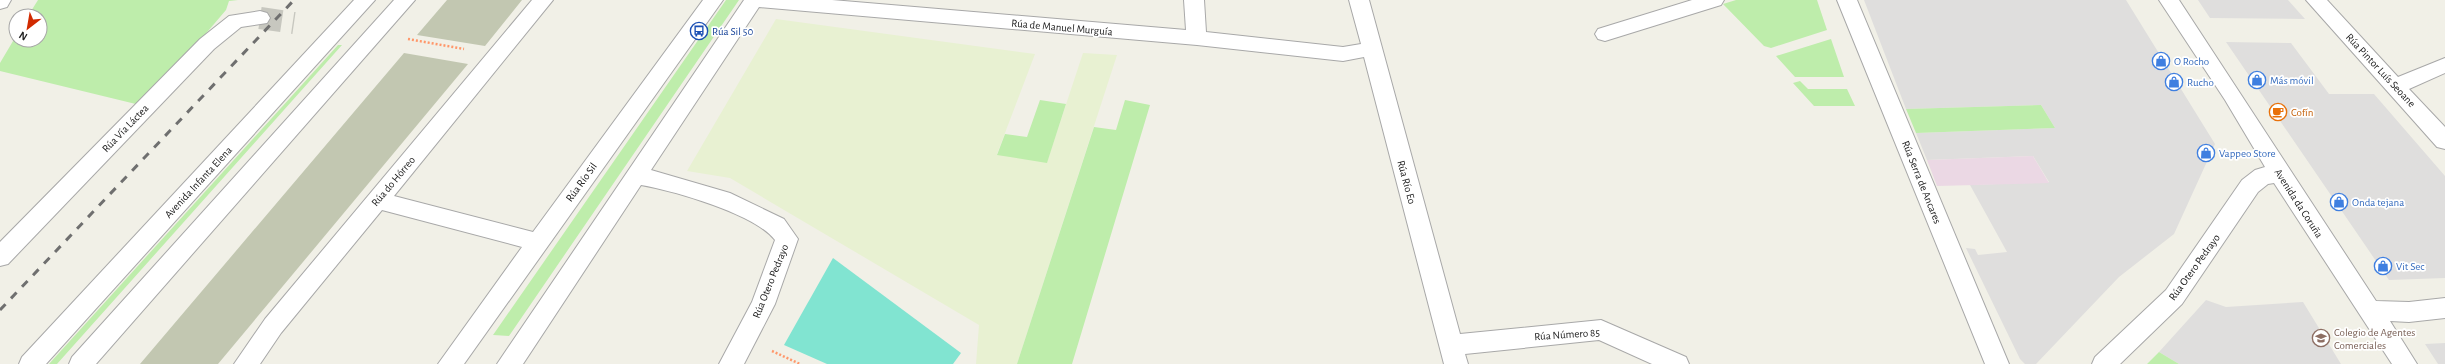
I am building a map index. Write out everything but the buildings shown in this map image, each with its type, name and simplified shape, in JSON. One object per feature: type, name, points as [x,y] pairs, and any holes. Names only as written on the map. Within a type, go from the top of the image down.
[{"type":"street","name":"Avenida Infanta Elena","points":[[31,364],[365,0]]},
{"type":"street","points":[[81,364],[405,0]]},
{"type":"street","name":"Rúa do Hórreo","points":[[246,364],[273,326],[543,0]]},
{"type":"street","name":"Rúa Río Sil","points":[[450,364],[713,0]]},
{"type":"street","points":[[509,364],[637,176],[754,0]]},
{"type":"street","name":"Rúa de Manuel Murguía","points":[[754,0],[1197,38],[1343,54],[1371,49]]},
{"type":"street","points":[[1194,0],[1197,38]]},
{"type":"street","name":"Rúa Río Eo","points":[[1359,0],[1454,354]]},
{"type":"street","points":[[1605,34],[1714,0]]},
{"type":"street","name":"Rúa Serra de Ancares","points":[[1847,0],[1997,364]]},
{"type":"street","name":"Avenida da Coruña","points":[[2169,0],[2232,95],[2280,174],[2405,364]]},
{"type":"street","name":"Rúa Pintor Luís Seoane","points":[[2316,0],[2445,141]]},
{"type":"street","name":"Rúa Vía Láctea","points":[[0,257],[207,44],[236,21],[260,18]]},
{"type":"street","points":[[2396,86],[2445,65]]},
{"type":"street","name":"Rúa Otero Pedrayo","points":[[2104,364],[2174,297],[2250,186],[2263,176],[2280,174]]},
{"type":"street","name":"Rúa Otero Pedrayo","points":[[637,176],[665,181],[722,199],[776,225],[787,239],[763,304],[731,364]]},
{"type":"street","points":[[378,200],[538,242]]},
{"type":"street","points":[[2369,310],[2408,312],[2445,308]]},
{"type":"street","name":"Rúa Número 85","points":[[1454,354],[1601,330],[1676,364]]},
{"type":"path","points":[[404,38],[498,54]]},
{"type":"shaded area","points":[[447,0],[522,0],[485,46],[417,35]]},
{"type":"shaded area","points":[[1864,0],[2126,0],[2215,144],[2174,234],[2119,277],[2036,364],[2025,364],[2020,359],[1966,248],[1975,249],[1978,255],[2007,252],[1970,185],[2049,182],[2033,156],[1927,160],[1916,133],[2055,128],[2041,105],[1906,109]]},
{"type":"shaded area","points":[[2198,0],[2288,0],[2305,19],[2210,18]]},
{"type":"shaded area","points":[[776,19],[1035,54],[997,154],[1047,162],[1083,53],[1117,55],[1017,364],[976,364],[979,325],[730,178],[687,171]]},
{"type":"shaded area","points":[[2226,42],[2291,43],[2329,94],[2374,94],[2445,176],[2445,278],[2389,280]]},
{"type":"shaded area","points":[[404,53],[468,64],[218,364],[140,364]]},
{"type":"shaded area","points":[[2033,156],[2049,183],[1937,186],[1927,160]]},
{"type":"shaded area","points":[[833,258],[961,353],[953,364],[827,364],[784,345]]},
{"type":"shaded area","points":[[2206,300],[2226,307],[2303,302],[2341,364],[2179,364],[2159,352]]},
{"type":"shaded area","points":[[2445,343],[2445,364],[2438,364],[2425,344]]},
{"type":"green space","points":[[38,0],[238,0],[229,1],[226,10],[144,106],[0,71],[0,63],[9,48],[48,48],[48,8],[33,8]]},
{"type":"green space","points":[[726,0],[739,0],[509,336],[493,335]]},
{"type":"green space","points":[[1736,0],[1817,0],[1827,30],[1771,48],[1764,46],[1723,4]]},
{"type":"green space","points":[[1831,39],[1844,77],[1795,77],[1776,56]]},
{"type":"green space","points":[[338,45],[342,45],[57,364],[49,364]]},
{"type":"green space","points":[[1800,81],[1808,89],[1847,89],[1855,106],[1814,106],[1793,83]]},
{"type":"green space","points":[[1040,100],[1066,104],[1047,163],[997,155],[1005,134],[1027,137]]},
{"type":"green space","points":[[1125,100],[1150,105],[1072,364],[1017,364],[1094,127],[1116,130]]},
{"type":"green space","points":[[2041,105],[2055,128],[1916,133],[1906,109]]},
{"type":"green space","points":[[2159,352],[2179,364],[2147,364]]},
{"type":"tunnel","points":[[260,18],[294,23]]},
{"type":"railway","points":[[0,310],[294,0]]},
{"type":"place","name":"Rúa Sil 50","points":[[699,31]]},
{"type":"place","name":"O Rocho","points":[[2161,61]]},
{"type":"place","name":"Más móvil","points":[[2257,80]]},
{"type":"place","name":"Rucho","points":[[2174,82]]},
{"type":"place","name":"Cofín","points":[[2278,112]]},
{"type":"place","name":"Vappeo Store","points":[[2206,153]]},
{"type":"place","name":"Onda tejana","points":[[2339,202]]},
{"type":"place","name":"Vit Sec","points":[[2383,266]]},
{"type":"place","name":"Colegio de Agentes Comerciales","points":[[2321,338]]}]
